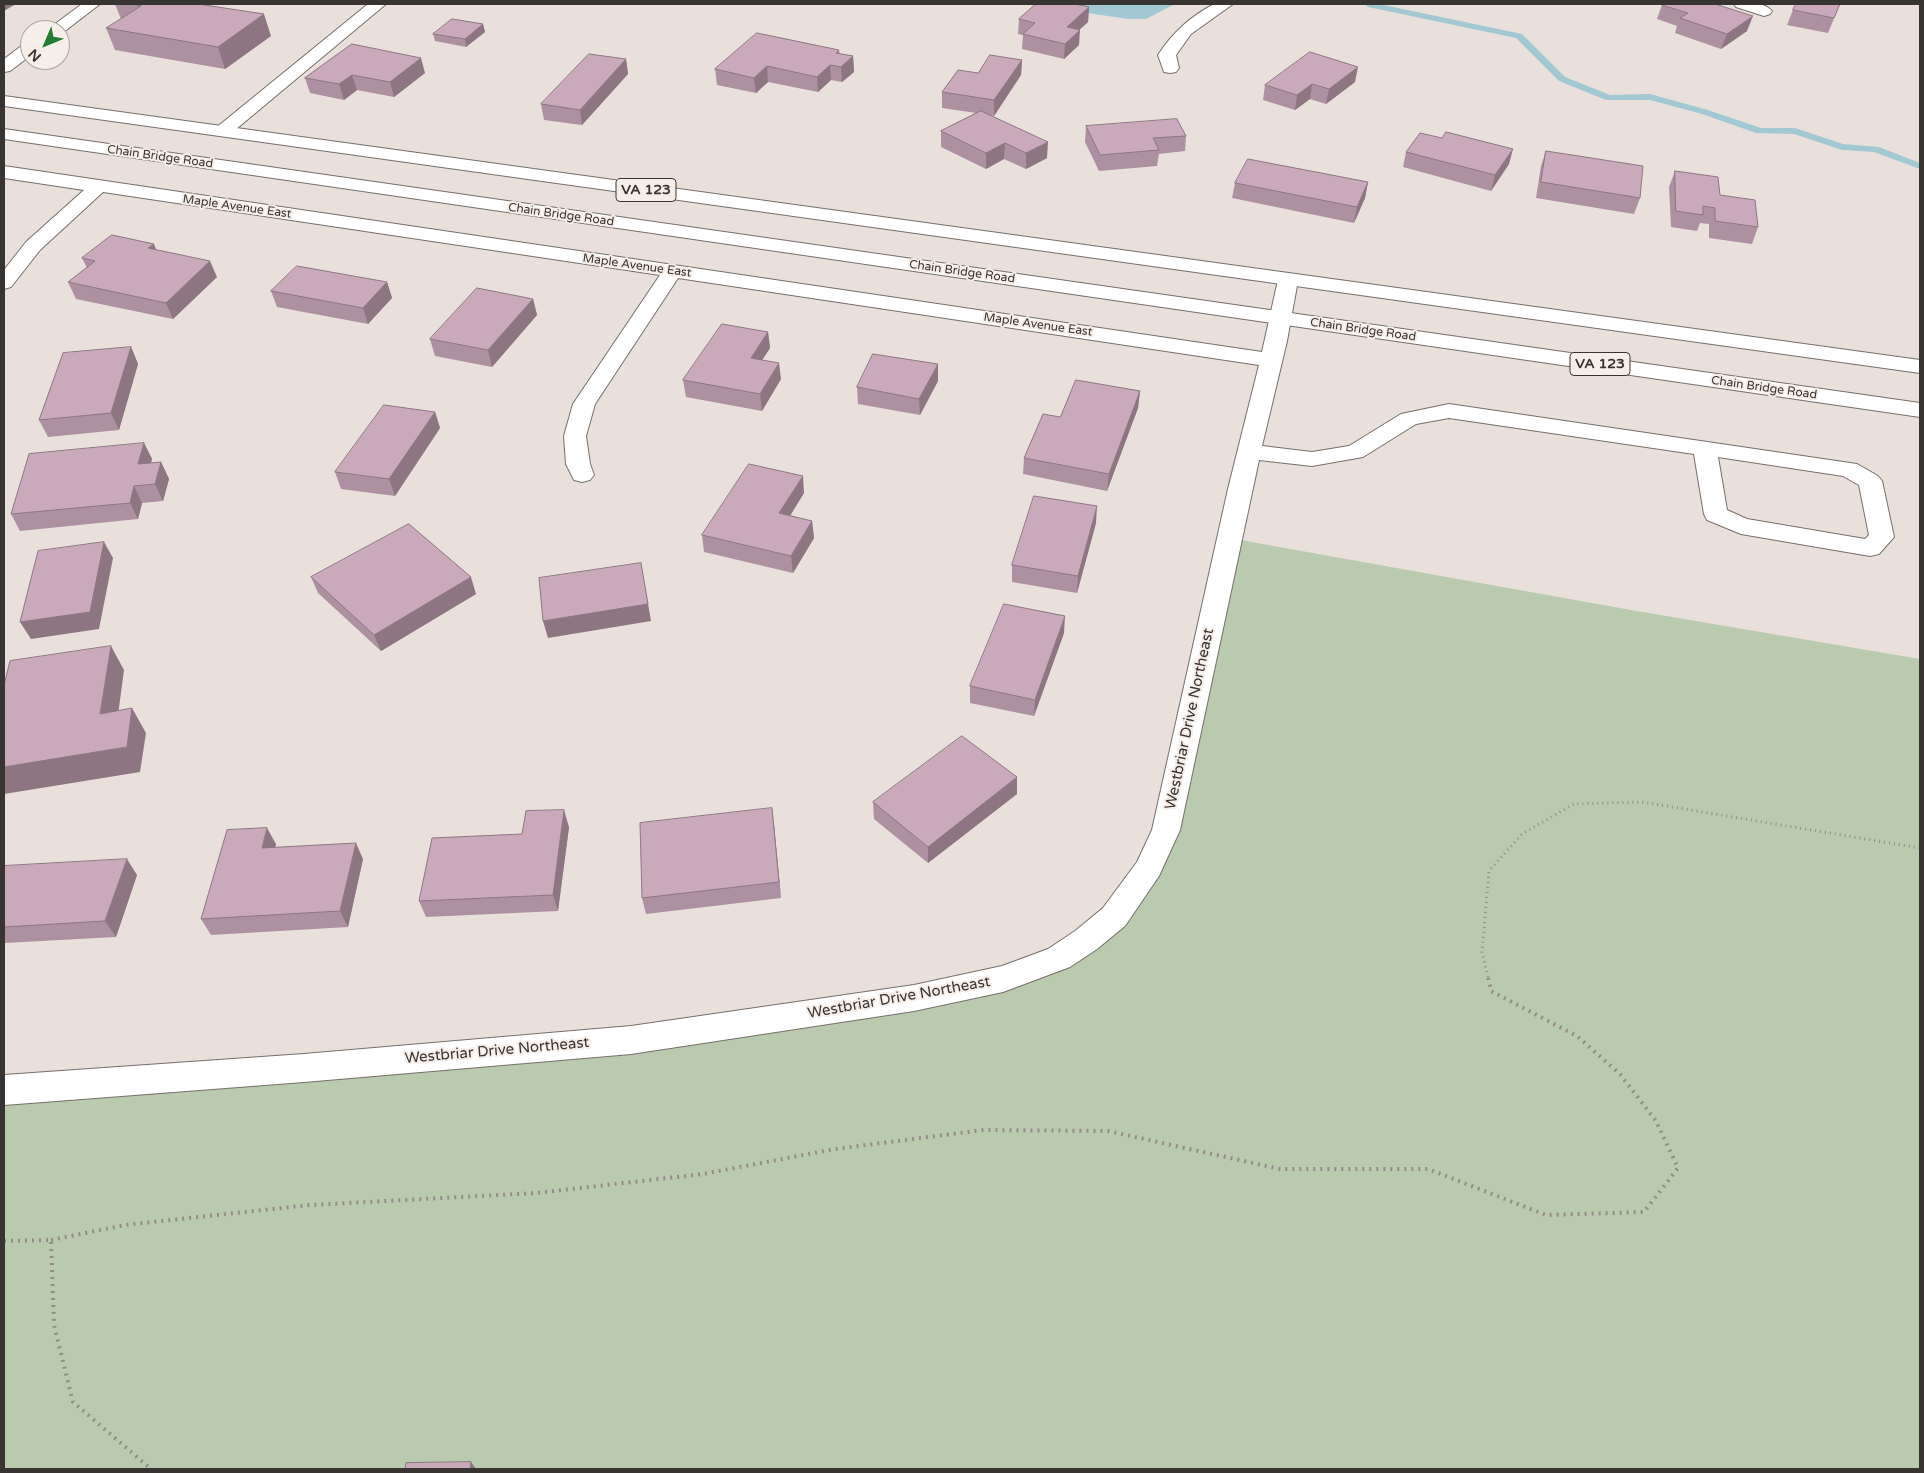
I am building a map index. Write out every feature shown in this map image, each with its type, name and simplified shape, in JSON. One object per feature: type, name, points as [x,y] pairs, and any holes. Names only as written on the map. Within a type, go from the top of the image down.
[{"type":"main road","points":[[69,20],[92,4]]},
{"type":"main road","points":[[223,131],[378,4]]},
{"type":"main road","points":[[1170,68],[1167,56],[1176,39],[1192,23],[1225,4]]},
{"type":"main road","points":[[1742,4],[1764,11]]},
{"type":"main road","points":[[4,66],[20,55]]},
{"type":"main road","name":"VA 123","points":[[4,100],[1920,367]]},
{"type":"main road","name":"Chain Bridge Road","points":[[4,134],[1920,410]]},
{"type":"main road","name":"Maple Avenue East","points":[[4,172],[1271,360]]},
{"type":"main road","points":[[4,283],[33,246],[99,186]]},
{"type":"main road","points":[[582,475],[578,464],[575,436],[584,404],[673,271]]},
{"type":"main road","name":"Westbriar Drive Northeast","points":[[4,1090],[304,1068],[631,1040],[914,998],[1003,979],[1059,958],[1086,940],[1114,916],[1149,868],[1166,830],[1288,280]]},
{"type":"main road","points":[[1249,452],[1312,459],[1355,452],[1409,418],[1449,411],[1705,448],[1849,470],[1870,481],[1882,537],[1870,548],[1741,526],[1716,514],[1705,448]]},
{"type":"path","points":[[4,1241],[51,1240],[125,1225],[310,1204],[536,1193],[703,1174],[835,1150],[982,1130],[1108,1131],[1280,1170],[1428,1169],[1546,1215],[1644,1212],[1678,1168],[1656,1121],[1620,1074],[1577,1036],[1491,991],[1482,952],[1489,871],[1522,834],[1574,804],[1642,802],[1920,848]]},
{"type":"path","points":[[51,1240],[54,1324],[73,1402],[151,1469]]},
{"type":"green space","points":[[1229,538],[1631,610],[1920,659],[1920,1469],[4,1469],[4,1089],[650,1037],[1059,958],[1140,881]]},
{"type":"water","points":[[1027,4],[1175,4],[1146,19],[1128,19]]},
{"type":"building","points":[[129,4],[198,4],[264,14],[218,47],[106,28],[141,6]]},
{"type":"building","points":[[1036,4],[1075,4],[1089,7],[1067,27],[1080,30],[1065,44],[1023,34],[1035,23],[1019,19]]},
{"type":"building","points":[[1663,4],[1715,4],[1753,16],[1727,34],[1680,18],[1688,13]]},
{"type":"building","points":[[1796,4],[1840,4],[1834,18],[1793,10]]},
{"type":"building","points":[[452,19],[483,24],[465,39],[433,34]]},
{"type":"building","points":[[757,33],[839,50],[836,53],[853,56],[841,67],[830,65],[817,77],[767,66],[754,78],[715,69]]},
{"type":"building","points":[[352,44],[421,58],[390,82],[352,75],[339,84],[305,78]]},
{"type":"building","points":[[1310,52],[1358,67],[1329,89],[1312,84],[1297,95],[1265,85]]},
{"type":"building","points":[[589,54],[626,59],[580,110],[541,104]]},
{"type":"building","points":[[990,55],[1022,60],[994,100],[942,92],[958,70],[978,73]]},
{"type":"building","points":[[981,111],[1048,142],[1026,153],[1005,143],[986,153],[941,131]]},
{"type":"building","points":[[1177,119],[1186,136],[1153,138],[1159,150],[1100,155],[1086,126]]},
{"type":"building","points":[[1446,132],[1513,149],[1495,175],[1406,152],[1420,133],[1442,138]]},
{"type":"building","points":[[1546,151],[1643,166],[1640,198],[1541,182]]},
{"type":"building","points":[[1248,159],[1368,182],[1357,207],[1235,183]]},
{"type":"building","points":[[1675,171],[1718,177],[1720,195],[1755,200],[1758,227],[1715,221],[1715,208],[1703,206],[1703,215],[1676,211]]},
{"type":"building","points":[[112,235],[154,244],[148,248],[210,261],[166,303],[68,282],[95,261],[82,258]]},
{"type":"building","points":[[297,266],[387,282],[363,308],[271,291]]},
{"type":"building","points":[[477,288],[533,299],[488,350],[430,339]]},
{"type":"building","points":[[722,324],[768,332],[751,358],[779,363],[760,394],[683,380]]},
{"type":"building","points":[[131,347],[111,413],[39,420],[63,353]]},
{"type":"building","points":[[873,354],[938,364],[919,399],[857,387]]},
{"type":"building","points":[[1076,380],[1140,391],[1109,474],[1024,458],[1043,414],[1060,417]]},
{"type":"building","points":[[384,405],[435,412],[389,479],[335,472]]},
{"type":"building","points":[[144,443],[138,464],[161,462],[155,484],[134,486],[130,503],[11,514],[29,454]]},
{"type":"building","points":[[749,464],[803,476],[779,513],[812,521],[791,556],[702,535]]},
{"type":"building","points":[[1034,496],[1097,506],[1078,576],[1012,565]]},
{"type":"building","points":[[409,524],[471,577],[374,635],[311,577]]},
{"type":"building","points":[[104,542],[90,612],[20,622],[38,551]]},
{"type":"building","points":[[641,563],[648,604],[543,621],[539,578]]},
{"type":"building","points":[[1004,604],[1065,616],[1035,700],[970,686]]},
{"type":"building","points":[[111,646],[100,714],[132,708],[127,747],[4,767],[4,685],[10,661]]},
{"type":"building","points":[[962,736],[1017,777],[928,847],[873,802]]},
{"type":"building","points":[[772,808],[779,882],[642,898],[640,823]]},
{"type":"building","points":[[564,810],[553,895],[419,901],[432,838],[522,834],[526,811]]},
{"type":"building","points":[[267,828],[262,848],[356,843],[340,911],[201,919],[227,830]]},
{"type":"building","points":[[127,859],[105,921],[4,927],[4,866]]},
{"type":"building","points":[[471,1462],[470,1469],[405,1469],[406,1463]]},
{"type":"waterway","points":[[1368,4],[1519,36],[1562,79],[1609,98],[1650,97],[1705,112],[1760,131],[1795,131],[1842,147],[1875,149],[1920,166]]}]
